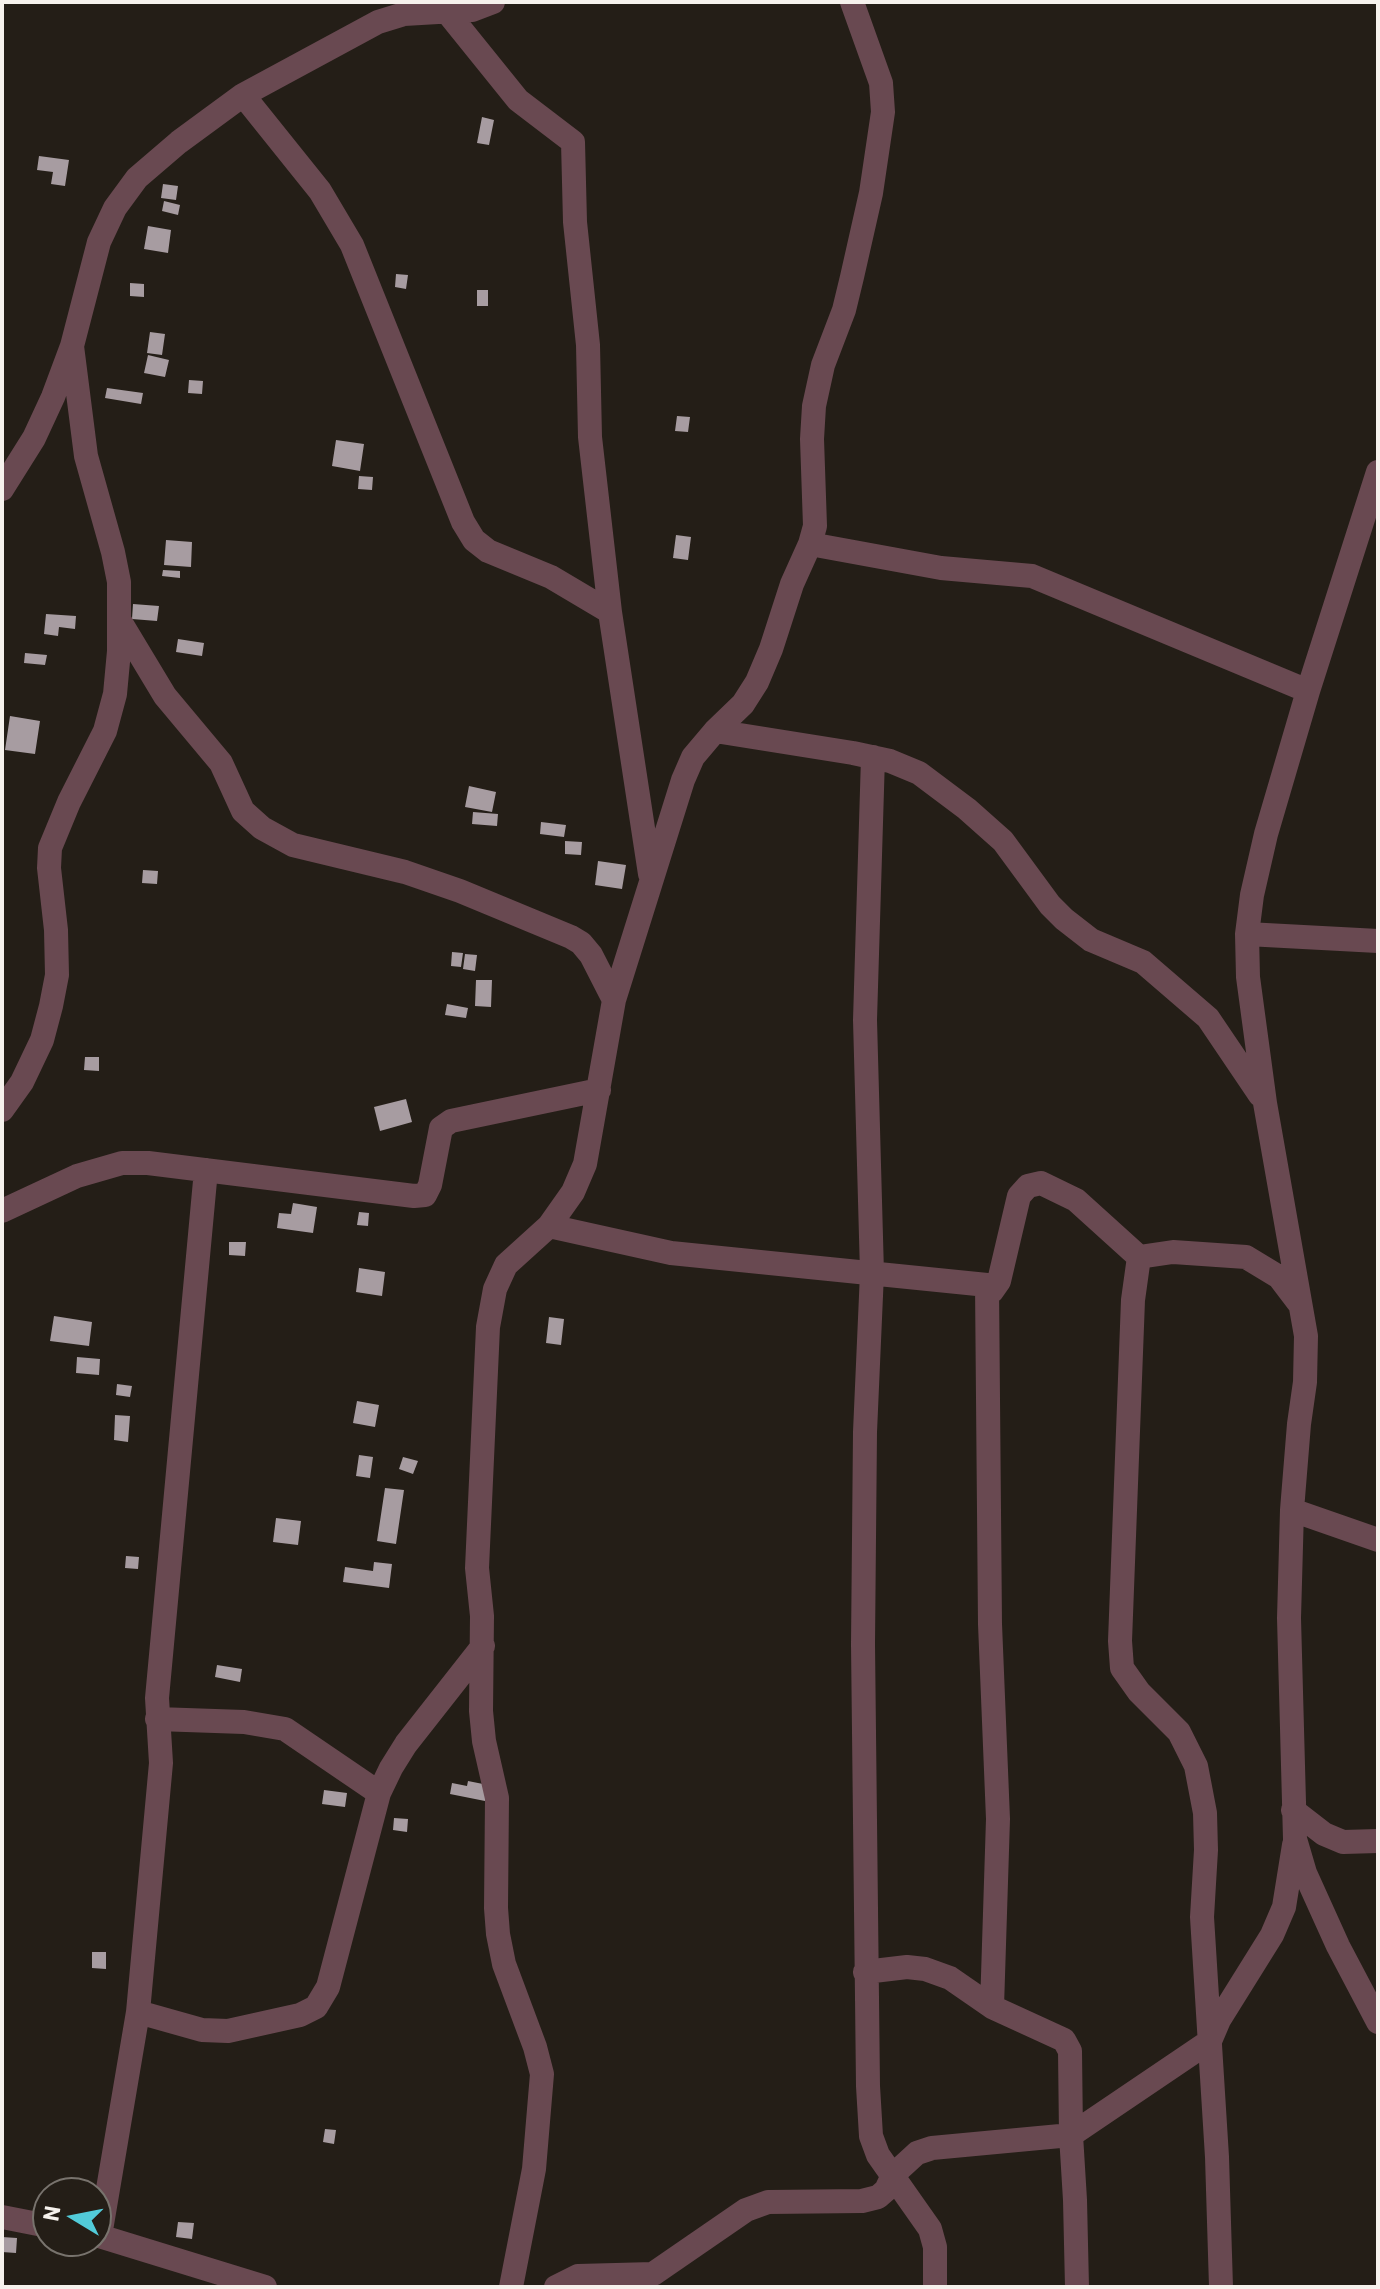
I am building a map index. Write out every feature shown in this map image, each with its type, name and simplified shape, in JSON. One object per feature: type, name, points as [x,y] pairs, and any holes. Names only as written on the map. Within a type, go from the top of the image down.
[{"type":"street","points":[[2,489],[34,438],[53,397],[72,346],[99,242],[115,208],[137,178],[179,142],[243,95],[378,22],[404,14],[472,10],[493,2]]},
{"type":"street","points":[[511,2287],[534,2169],[542,2074],[504,1964],[498,1934],[497,1798],[484,1741],[481,1711],[483,1646],[477,1554],[488,1327],[495,1289],[506,1265],[549,1226],[573,1192],[585,1164],[614,1000],[693,757],[743,704],[757,682],[815,526],[814,406],[823,365],[844,310],[852,277],[871,193],[883,112],[881,83],[852,2]]},
{"type":"street","points":[[447,12],[518,100],[573,142],[575,222],[588,345],[590,437],[610,612],[651,880]]},
{"type":"street","points":[[243,95],[320,191],[352,245],[463,522],[474,540],[488,551],[551,577],[610,612]]},
{"type":"street","points":[[2,1110],[22,1082],[42,1040],[51,1006],[57,975],[57,945],[49,868],[50,848],[111,712],[119,651],[119,582],[86,456],[72,346]]},
{"type":"street","points":[[1378,472],[1266,834],[1247,934],[1248,977],[1265,1103],[1306,1336],[1305,1382],[1292,1510],[1289,1618],[1295,1839],[1318,1902],[1378,2022]]},
{"type":"street","points":[[810,544],[941,568],[1032,576],[1308,691]]},
{"type":"street","points":[[119,621],[182,720],[221,763],[243,811],[262,828],[293,845],[405,872],[571,937],[591,955],[614,1000]]},
{"type":"street","points":[[715,731],[873,757],[919,773],[1003,841],[1050,905],[1064,919],[1091,940],[1143,962],[1208,1018],[1265,1103]]},
{"type":"street","points":[[873,757],[865,1020],[872,1273],[865,1432],[863,1644],[865,1972],[871,2136],[878,2155],[930,2229],[935,2247],[935,2287]]},
{"type":"street","points":[[1247,934],[1378,941]]},
{"type":"street","points":[[2,1211],[77,1176],[122,1163],[425,1195],[430,1185],[441,1128],[451,1121],[599,1090]]},
{"type":"street","points":[[109,2177],[138,2012],[161,1763],[157,1719],[206,1170]]},
{"type":"street","points":[[549,1226],[671,1253],[987,1285],[992,1291],[999,1281],[1019,1196],[1028,1186],[1041,1183],[1076,1200],[1139,1257]]},
{"type":"street","points":[[1139,1257],[1173,1252],[1246,1257],[1279,1277],[1303,1308]]},
{"type":"street","points":[[1139,1257],[1133,1300],[1120,1641],[1122,1668],[1139,1692],[1179,1732],[1196,1766],[1205,1813],[1202,1917],[1221,2287]]},
{"type":"street","points":[[987,1285],[990,1624],[998,1819],[992,2007]]},
{"type":"street","points":[[1292,1510],[1378,1540]]},
{"type":"street","points":[[138,2012],[202,2030],[228,2031],[300,2015],[316,2007],[328,1987],[379,1793],[406,1744],[483,1646]]},
{"type":"street","points":[[157,1719],[244,1722],[285,1729],[379,1793]]},
{"type":"street","points":[[1293,1810],[1324,1834],[1343,1842],[1378,1841]]},
{"type":"street","points":[[556,2287],[578,2276],[653,2274],[746,2210],[768,2202],[862,2201],[878,2197],[886,2190],[893,2175],[917,2153],[932,2148],[1071,2135],[1210,2041],[1219,2020],[1272,1935],[1284,1907],[1295,1839]]},
{"type":"street","points":[[865,1972],[907,1967],[925,1969],[950,1978],[992,2007],[1064,2040],[1070,2051],[1077,2287]]},
{"type":"street","points":[[2,2217],[32,2223]]},
{"type":"street","points":[[112,2240],[265,2287]]},
{"type":"building","points":[[482,117],[494,120],[489,145],[477,143]]},
{"type":"building","points":[[39,156],[69,160],[65,186],[51,184],[53,172],[37,170]]},
{"type":"building","points":[[163,184],[178,186],[176,200],[161,198]]},
{"type":"building","points":[[164,201],[180,205],[178,215],[162,211]]},
{"type":"building","points":[[148,226],[171,230],[168,253],[144,249]]},
{"type":"building","points":[[396,274],[408,275],[406,289],[395,287]]},
{"type":"building","points":[[130,283],[144,284],[144,297],[130,296]]},
{"type":"building","points":[[477,290],[488,290],[488,306],[477,306]]},
{"type":"building","points":[[150,332],[165,334],[162,355],[147,353]]},
{"type":"building","points":[[148,355],[169,360],[165,377],[144,373]]},
{"type":"building","points":[[189,380],[203,381],[202,394],[188,393]]},
{"type":"building","points":[[107,388],[143,393],[141,404],[105,398]]},
{"type":"building","points":[[677,416],[690,417],[688,432],[675,431]]},
{"type":"building","points":[[336,440],[364,444],[360,471],[332,466]]},
{"type":"building","points":[[359,476],[373,477],[372,490],[358,489]]},
{"type":"building","points":[[676,535],[691,537],[688,560],[673,558]]},
{"type":"building","points":[[166,540],[192,542],[191,567],[164,565]]},
{"type":"building","points":[[163,570],[180,571],[180,578],[162,576]]},
{"type":"building","points":[[133,604],[159,606],[157,621],[132,619]]},
{"type":"building","points":[[46,614],[76,616],[75,629],[59,627],[58,636],[44,634]]},
{"type":"building","points":[[178,639],[204,643],[202,656],[176,652]]},
{"type":"building","points":[[25,653],[47,655],[45,665],[24,663]]},
{"type":"building","points":[[10,716],[40,721],[35,754],[5,750]]},
{"type":"building","points":[[469,786],[496,792],[492,812],[465,807]]},
{"type":"building","points":[[473,812],[498,814],[497,826],[472,824]]},
{"type":"building","points":[[541,822],[566,825],[564,837],[540,834]]},
{"type":"building","points":[[565,841],[582,842],[581,855],[565,854]]},
{"type":"building","points":[[598,861],[626,865],[622,889],[595,885]]},
{"type":"building","points":[[143,870],[158,871],[157,884],[142,883]]},
{"type":"building","points":[[452,952],[463,953],[461,967],[451,966]]},
{"type":"building","points":[[465,954],[477,955],[475,971],[463,969]]},
{"type":"building","points":[[476,980],[492,980],[491,1007],[475,1006]]},
{"type":"building","points":[[447,1004],[468,1008],[466,1018],[445,1015]]},
{"type":"building","points":[[85,1057],[99,1057],[99,1071],[84,1070]]},
{"type":"building","points":[[406,1099],[412,1122],[380,1131],[374,1107]]},
{"type":"building","points":[[293,1203],[317,1207],[313,1233],[277,1228],[279,1213],[291,1214]]},
{"type":"building","points":[[359,1212],[369,1213],[368,1226],[357,1225]]},
{"type":"building","points":[[229,1242],[246,1242],[245,1256],[229,1255]]},
{"type":"building","points":[[359,1268],[385,1272],[382,1296],[356,1292]]},
{"type":"building","points":[[54,1316],[92,1322],[89,1346],[50,1341]]},
{"type":"building","points":[[549,1317],[564,1319],[561,1345],[546,1343]]},
{"type":"building","points":[[77,1357],[100,1359],[99,1375],[76,1373]]},
{"type":"building","points":[[117,1384],[132,1386],[130,1397],[116,1395]]},
{"type":"building","points":[[357,1401],[379,1405],[375,1427],[353,1423]]},
{"type":"building","points":[[115,1415],[130,1416],[128,1442],[114,1440]]},
{"type":"building","points":[[359,1455],[373,1457],[370,1478],[356,1476]]},
{"type":"building","points":[[403,1457],[418,1461],[413,1474],[399,1469]]},
{"type":"building","points":[[385,1488],[404,1490],[396,1544],[377,1541]]},
{"type":"building","points":[[276,1518],[301,1521],[298,1545],[273,1542]]},
{"type":"building","points":[[126,1556],[139,1557],[138,1569],[125,1568]]},
{"type":"building","points":[[374,1562],[392,1564],[389,1588],[343,1582],[345,1567],[373,1571]]},
{"type":"building","points":[[217,1665],[242,1669],[240,1682],[215,1677]]},
{"type":"building","points":[[468,1781],[488,1785],[485,1801],[450,1794],[452,1783],[467,1786]]},
{"type":"building","points":[[324,1790],[347,1793],[345,1807],[322,1804]]},
{"type":"building","points":[[394,1818],[408,1819],[407,1832],[393,1830]]},
{"type":"building","points":[[92,1952],[106,1952],[106,1969],[92,1968]]},
{"type":"building","points":[[325,2129],[336,2130],[334,2144],[323,2142]]},
{"type":"building","points":[[178,2222],[194,2223],[192,2239],[176,2237]]},
{"type":"building","points":[[2,2237],[17,2238],[16,2253],[2,2252]]}]
